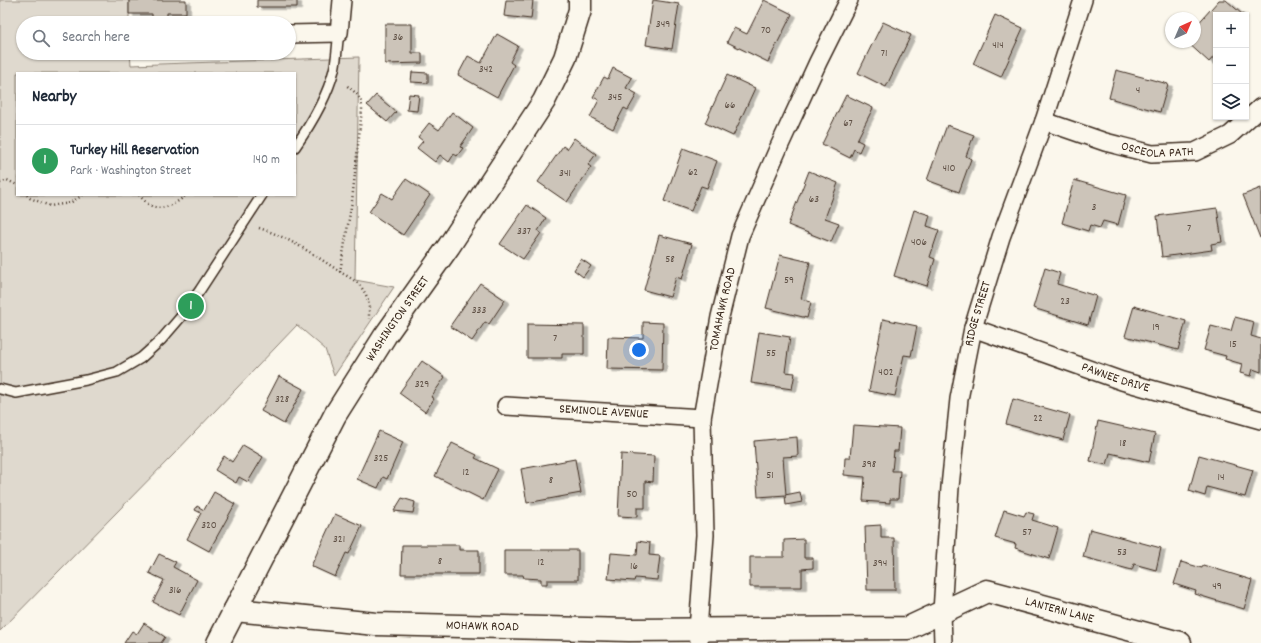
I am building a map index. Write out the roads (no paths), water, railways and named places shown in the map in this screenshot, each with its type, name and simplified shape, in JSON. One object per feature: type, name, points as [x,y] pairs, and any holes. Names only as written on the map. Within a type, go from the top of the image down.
[{"type":"street","points":[[296,34],[339,33],[342,0]]},
{"type":"street","name":"WASHINGTON STREET","points":[[218,643],[335,415],[385,336],[454,240],[544,101],[565,58],[580,10],[580,0]]},
{"type":"street","name":"TOMAHAWK ROAD","points":[[698,636],[705,534],[702,418],[720,317],[740,236],[818,62],[849,0]]},
{"type":"street","name":"RIDGE STREET","points":[[943,643],[942,612],[950,487],[959,399],[973,328],[1001,237],[1044,121],[1083,0]]},
{"type":"street","name":"OSCEOLA PATH","points":[[1044,121],[1105,142],[1152,154],[1195,152],[1230,135],[1261,107]]},
{"type":"street","name":"PAWNEE DRIVE","points":[[973,328],[1122,381],[1261,420]]},
{"type":"street","name":"SEMINOLE AVENUE","points":[[506,406],[702,418]]},
{"type":"street","name":"LANTERN LANE","points":[[942,612],[987,591],[1180,643]]},
{"type":"street","name":"MOHAWK ROAD","points":[[235,610],[376,624],[629,630],[698,636],[908,628],[942,612]]},
{"type":"lane","points":[[296,146],[319,107],[331,78],[334,70],[339,33]]},
{"type":"lane","points":[[0,389],[16,393],[86,380],[117,372],[141,358],[161,340],[180,318],[261,196]]},
{"type":"place","name":"Turkey Hill Reservation","points":[[191,306]]}]
